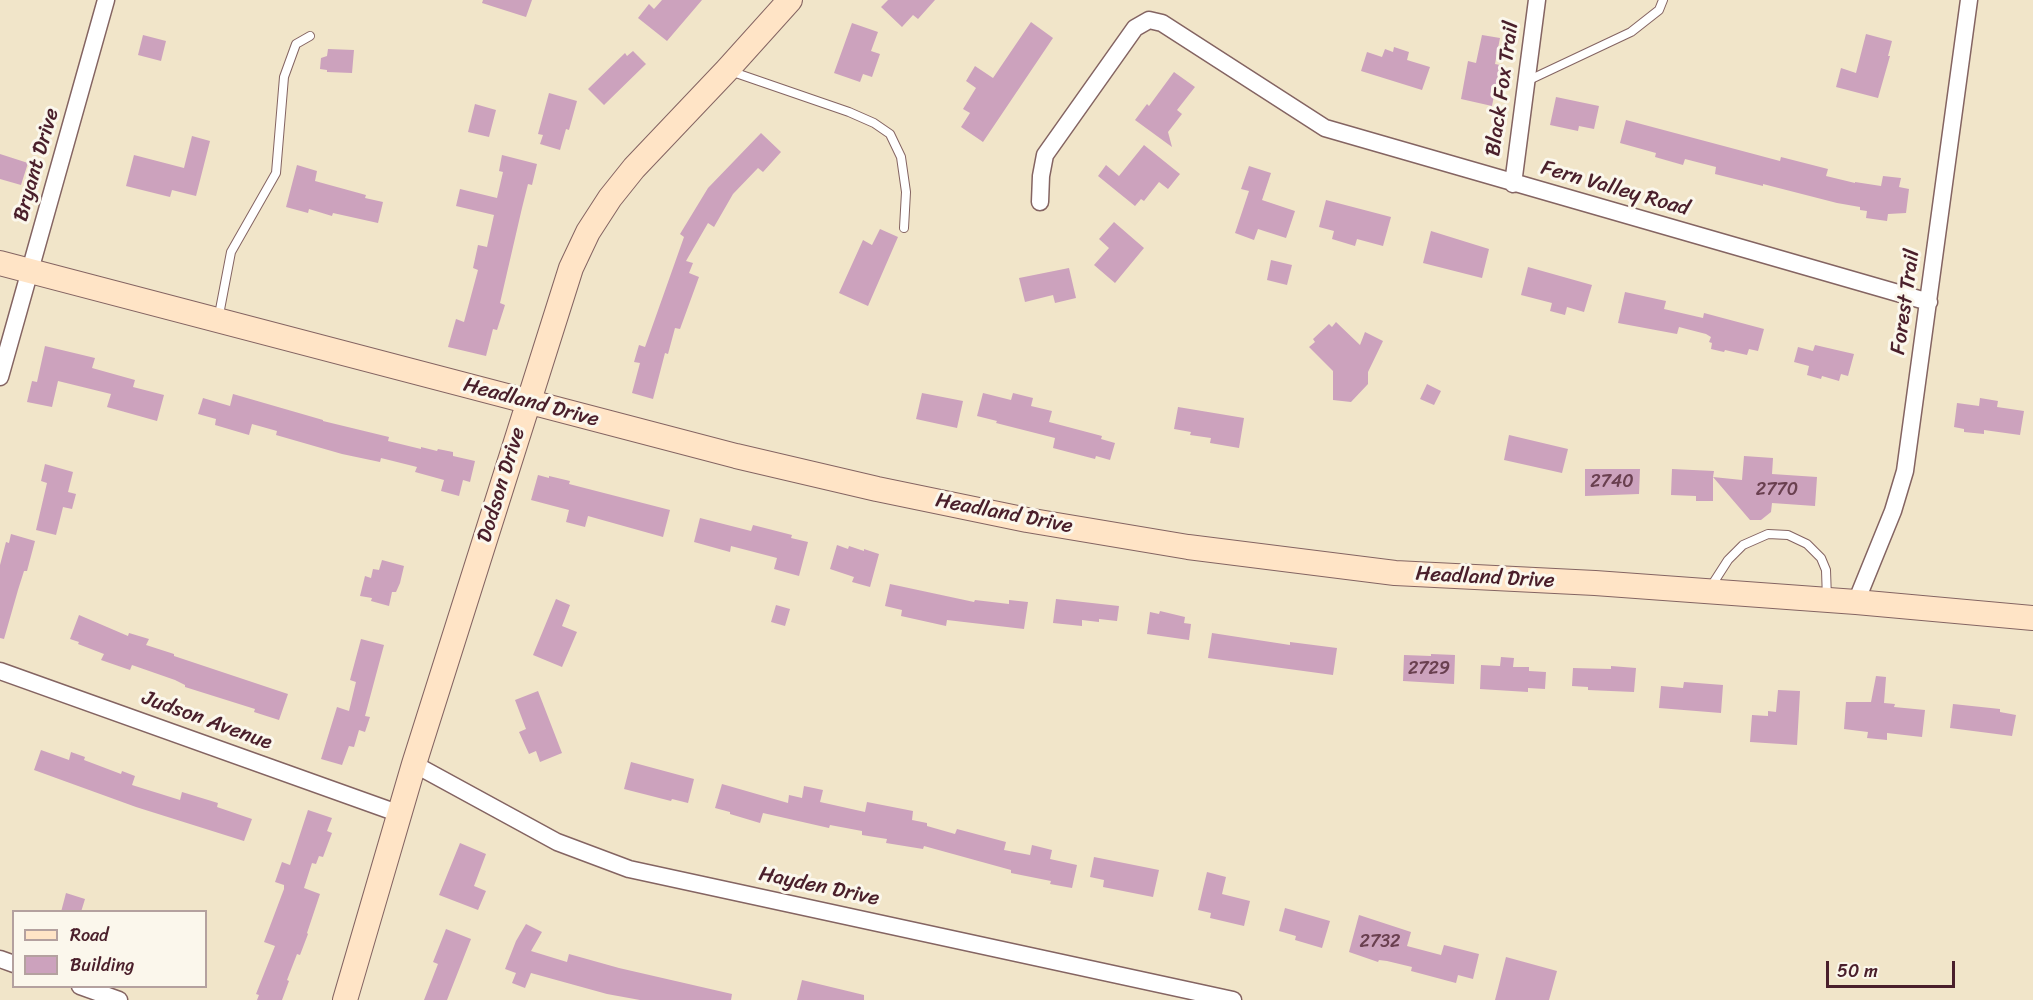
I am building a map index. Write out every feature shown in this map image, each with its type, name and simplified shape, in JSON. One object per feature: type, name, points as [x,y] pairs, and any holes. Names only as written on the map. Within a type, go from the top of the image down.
[{"type":"main road","name":"Dodson Drive","points":[[345,1000],[414,764],[528,402],[572,268],[588,232],[610,198],[634,168],[790,0]]},
{"type":"main road","name":"Headland Drive","points":[[0,263],[736,456],[877,489],[1027,520],[1188,547],[1395,573],[1708,591],[2033,618]]},
{"type":"street","name":"Bryant Drive","points":[[0,377],[106,0]]},
{"type":"street","name":"Black Fox Trail","points":[[1513,184],[1538,0]]},
{"type":"street","name":"Forest Trail","points":[[1856,602],[1893,511],[1905,471],[1969,0]]},
{"type":"street","name":"Fern Valley Road","points":[[1040,202],[1045,154],[1135,28],[1149,20],[1162,23],[1325,128],[1929,302]]},
{"type":"street","name":"Judson Avenue","points":[[0,671],[399,814]]},
{"type":"street","name":"Hayden Drive","points":[[414,764],[557,842],[629,869],[1233,1000]]},
{"type":"street","points":[[83,988],[119,1000]]},
{"type":"lane","points":[[1527,81],[1631,32],[1659,10],[1663,0]]},
{"type":"lane","points":[[218,320],[231,252],[276,173],[284,77],[296,44],[310,36]]},
{"type":"lane","points":[[727,70],[849,112],[874,123],[890,134],[901,157],[906,192],[904,228]]},
{"type":"lane","points":[[1708,591],[1728,560],[1743,545],[1768,534],[1788,535],[1807,544],[1821,558],[1826,570],[1827,600]]},
{"type":"building","points":[[483,0],[532,0],[526,17],[482,3]]},
{"type":"building","points":[[662,0],[702,0],[667,41],[638,18],[649,4],[654,9]]},
{"type":"building","points":[[888,0],[935,0],[918,19],[913,15],[902,27],[881,7]]},
{"type":"building","points":[[1031,22],[1053,38],[983,142],[961,127],[970,113],[963,109],[976,88],[966,81],[975,66],[993,78]]},
{"type":"building","points":[[852,23],[878,32],[871,51],[880,54],[872,77],[863,74],[860,82],[834,73]]},
{"type":"building","points":[[1866,34],[1892,41],[1878,98],[1836,87],[1841,68],[1856,73]]},
{"type":"building","points":[[143,35],[166,41],[161,61],[138,55]]},
{"type":"building","points":[[1482,35],[1500,38],[1495,64],[1500,65],[1492,106],[1461,99],[1468,61],[1476,63]]},
{"type":"building","points":[[1394,47],[1409,52],[1407,60],[1430,67],[1422,90],[1361,71],[1367,52],[1382,57],[1385,49],[1393,52]]},
{"type":"building","points":[[328,49],[354,50],[352,73],[327,72],[327,70],[320,69],[321,58],[327,56]]},
{"type":"building","points":[[633,51],[646,64],[604,105],[588,89],[625,53],[627,56]]},
{"type":"building","points":[[1174,72],[1195,87],[1177,110],[1182,114],[1168,132],[1172,147],[1135,120],[1147,104],[1149,106]]},
{"type":"building","points":[[549,93],[577,101],[569,130],[566,129],[560,150],[540,144],[543,135],[538,134]]},
{"type":"building","points":[[1556,97],[1599,106],[1594,129],[1579,126],[1578,131],[1550,125]]},
{"type":"building","points":[[475,104],[496,110],[489,137],[468,132]]},
{"type":"building","points":[[1626,120],[1780,161],[1781,157],[1828,169],[1826,176],[1855,183],[1881,186],[1883,176],[1901,178],[1899,187],[1909,189],[1906,213],[1888,214],[1887,221],[1866,218],[1867,211],[1860,210],[1860,207],[1715,174],[1716,167],[1685,159],[1683,165],[1655,157],[1656,153],[1620,143]]},
{"type":"building","points":[[761,133],[781,152],[763,172],[758,168],[733,194],[714,227],[708,223],[686,261],[693,263],[689,273],[699,277],[680,329],[675,328],[668,354],[665,353],[653,399],[632,393],[640,363],[634,362],[639,345],[645,347],[684,237],[680,234],[708,188]]},
{"type":"building","points":[[192,136],[210,141],[196,196],[172,190],[170,197],[126,186],[134,155],[184,168]]},
{"type":"building","points":[[1144,145],[1180,174],[1168,189],[1159,182],[1144,201],[1141,199],[1135,206],[1098,176],[1106,165],[1119,176]]},
{"type":"building","points":[[0,154],[28,163],[21,185],[0,179]]},
{"type":"building","points":[[502,155],[537,164],[532,185],[528,184],[500,303],[505,305],[497,330],[493,329],[486,356],[448,347],[456,319],[464,322],[478,270],[473,268],[478,245],[487,247],[494,215],[456,206],[460,189],[497,198],[503,172],[499,171]]},
{"type":"building","points":[[297,165],[317,171],[315,181],[383,202],[378,223],[333,213],[332,216],[309,209],[308,213],[286,207]]},
{"type":"building","points":[[1249,166],[1271,173],[1262,200],[1295,211],[1286,238],[1258,229],[1254,240],[1235,233],[1249,191],[1241,189]]},
{"type":"building","points":[[1326,200],[1391,217],[1383,246],[1357,239],[1355,246],[1332,239],[1334,231],[1319,227]]},
{"type":"building","points":[[1114,222],[1144,248],[1115,283],[1094,265],[1109,248],[1099,239]]},
{"type":"building","points":[[880,229],[898,237],[868,306],[839,293],[863,240],[872,245]]},
{"type":"building","points":[[1431,231],[1489,249],[1482,278],[1423,263]]},
{"type":"building","points":[[1271,260],[1292,265],[1287,285],[1267,280]]},
{"type":"building","points":[[1528,267],[1592,285],[1584,312],[1567,307],[1565,315],[1550,311],[1552,303],[1521,295]]},
{"type":"building","points":[[1069,268],[1076,298],[1055,303],[1053,295],[1025,302],[1019,278]]},
{"type":"building","points":[[1625,292],[1666,301],[1664,309],[1703,318],[1704,313],[1764,329],[1758,351],[1749,349],[1747,355],[1711,349],[1712,343],[1709,342],[1711,337],[1679,327],[1677,334],[1618,323]]},
{"type":"building","points":[[1336,322],[1360,345],[1365,332],[1383,341],[1368,372],[1368,384],[1351,402],[1333,400],[1333,371],[1309,347],[1315,342],[1313,339],[1329,324],[1332,327]]},
{"type":"building","points":[[1815,345],[1854,354],[1848,376],[1841,374],[1839,381],[1807,375],[1809,366],[1794,362],[1798,347],[1813,351]]},
{"type":"building","points":[[45,346],[95,358],[92,368],[135,380],[133,387],[164,395],[157,421],[107,407],[111,394],[58,381],[52,407],[27,402],[32,381],[37,382]]},
{"type":"building","points":[[1427,384],[1441,391],[1434,405],[1420,399]]},
{"type":"building","points":[[922,393],[963,401],[957,428],[916,419]]},
{"type":"building","points":[[983,393],[1011,400],[1013,393],[1033,398],[1031,406],[1052,411],[1049,422],[1102,436],[1101,439],[1115,443],[1110,460],[1096,456],[1095,459],[1053,448],[1055,438],[977,416]]},
{"type":"building","points":[[233,394],[323,421],[389,437],[388,441],[421,449],[421,447],[453,452],[453,456],[475,461],[470,482],[463,480],[459,496],[441,491],[444,480],[415,472],[417,467],[381,458],[380,462],[342,454],[276,435],[277,431],[252,424],[249,435],[215,425],[216,419],[198,414],[203,398],[230,406]]},
{"type":"building","points":[[1980,398],[1998,401],[1997,407],[2024,411],[2020,435],[1984,430],[1984,434],[1964,432],[1964,429],[1954,427],[1957,403],[1979,406]]},
{"type":"building","points":[[1178,407],[1244,418],[1239,448],[1210,443],[1211,438],[1190,435],[1191,432],[1174,429]]},
{"type":"building","points":[[1509,435],[1568,449],[1562,473],[1504,460]]},
{"type":"building","points":[[1744,456],[1773,458],[1772,474],[1817,477],[1815,506],[1772,503],[1771,512],[1761,520],[1750,520],[1713,477],[1742,480]]},
{"type":"building","points":[[45,464],[73,472],[68,492],[76,494],[72,509],[63,507],[56,535],[36,530],[47,483],[41,481]]},
{"type":"building","points":[[1585,469],[1640,469],[1639,494],[1585,496]]},
{"type":"building","points":[[1672,469],[1714,471],[1713,501],[1696,501],[1696,496],[1671,495]]},
{"type":"building","points":[[538,475],[570,481],[569,484],[670,510],[663,537],[588,516],[585,527],[566,522],[569,510],[531,500]]},
{"type":"building","points":[[700,518],[751,531],[753,525],[792,535],[791,538],[808,542],[799,576],[774,569],[777,558],[731,546],[730,552],[694,542]]},
{"type":"building","points":[[11,534],[35,541],[4,639],[0,638],[0,565],[6,542],[9,543]]},
{"type":"building","points":[[837,545],[879,554],[870,587],[852,582],[854,577],[830,569]]},
{"type":"building","points":[[382,560],[404,566],[400,583],[396,592],[392,592],[389,606],[371,601],[372,598],[360,596],[365,576],[371,578],[373,569],[379,570]]},
{"type":"building","points":[[890,584],[974,602],[975,600],[1009,604],[1009,600],[1028,602],[1024,629],[947,620],[946,626],[901,616],[902,610],[885,606]]},
{"type":"building","points":[[556,599],[570,605],[562,626],[577,632],[562,667],[533,655]]},
{"type":"building","points":[[1056,599],[1119,606],[1117,621],[1082,620],[1082,626],[1053,623]]},
{"type":"building","points":[[776,605],[790,609],[785,626],[771,622]]},
{"type":"building","points":[[1160,611],[1185,617],[1184,623],[1191,624],[1189,640],[1147,634],[1150,612],[1159,614]]},
{"type":"building","points":[[79,615],[128,636],[129,633],[149,639],[146,645],[174,654],[174,656],[288,694],[279,720],[254,712],[255,709],[185,687],[175,680],[132,665],[130,670],[101,660],[104,654],[70,639]]},
{"type":"building","points":[[1212,633],[1290,645],[1290,642],[1337,648],[1333,675],[1208,658]]},
{"type":"building","points":[[361,639],[384,645],[365,716],[370,717],[365,732],[359,730],[354,747],[349,746],[342,765],[321,759],[337,707],[349,711],[356,682],[350,680]]},
{"type":"building","points":[[1431,654],[1455,655],[1454,684],[1403,681],[1404,655],[1431,656]]},
{"type":"building","points":[[1501,657],[1514,658],[1513,667],[1529,667],[1529,671],[1546,672],[1545,689],[1528,688],[1528,692],[1480,689],[1481,665],[1500,666]]},
{"type":"building","points":[[1611,666],[1636,668],[1634,692],[1588,690],[1588,687],[1572,686],[1573,668],[1611,669]]},
{"type":"building","points":[[1876,676],[1886,677],[1884,703],[1895,704],[1894,707],[1925,710],[1922,737],[1887,733],[1887,740],[1867,738],[1868,732],[1844,729],[1846,702],[1871,702]]},
{"type":"building","points":[[1684,682],[1723,685],[1721,713],[1659,708],[1661,686],[1683,688]]},
{"type":"building","points":[[1778,690],[1800,691],[1797,745],[1750,742],[1752,715],[1768,716],[1768,711],[1776,712]]},
{"type":"building","points":[[538,691],[562,753],[540,762],[536,751],[529,754],[519,732],[526,729],[515,700]]},
{"type":"building","points":[[1953,704],[2000,709],[2000,712],[2016,715],[2012,736],[1950,728]]},
{"type":"building","points":[[41,750],[69,760],[71,752],[85,757],[84,760],[121,774],[122,771],[135,776],[132,785],[180,800],[182,792],[218,803],[217,807],[252,819],[244,841],[136,807],[34,770]]},
{"type":"building","points":[[631,762],[694,779],[688,803],[624,789]]},
{"type":"building","points":[[722,784],[788,803],[789,795],[802,798],[804,786],[823,790],[820,802],[865,812],[867,802],[913,811],[912,820],[955,834],[957,829],[1006,842],[1004,850],[1030,855],[1032,845],[1052,850],[1050,859],[1077,865],[1072,888],[1011,873],[1011,870],[924,846],[923,849],[886,843],[887,839],[862,835],[862,831],[830,825],[829,828],[763,813],[760,823],[715,808]]},
{"type":"building","points":[[308,810],[332,818],[327,831],[332,833],[323,857],[319,856],[316,864],[312,863],[304,888],[320,894],[308,934],[300,955],[297,954],[282,1000],[257,1000],[259,995],[256,994],[275,946],[264,942],[284,889],[284,885],[275,882],[282,862],[290,865]]},
{"type":"building","points":[[460,843],[486,854],[474,886],[486,891],[478,910],[439,895]]},
{"type":"building","points":[[1094,857],[1159,870],[1153,897],[1103,887],[1104,880],[1090,877]]},
{"type":"building","points":[[1207,872],[1226,877],[1222,894],[1250,901],[1244,926],[1210,918],[1211,913],[1198,910]]},
{"type":"building","points":[[66,893],[85,899],[82,910],[62,910]]},
{"type":"building","points":[[1285,908],[1330,921],[1322,948],[1295,940],[1296,936],[1279,931]]},
{"type":"building","points":[[1359,915],[1411,932],[1407,946],[1441,955],[1444,945],[1479,954],[1473,979],[1458,975],[1456,983],[1411,971],[1412,967],[1387,961],[1379,960],[1378,962],[1349,952]]},
{"type":"building","points":[[526,924],[542,932],[531,951],[567,962],[569,954],[732,994],[731,1000],[640,1000],[607,994],[531,973],[525,988],[512,983],[516,973],[505,969],[516,941]]},
{"type":"building","points":[[446,929],[471,939],[447,1000],[424,1000],[438,964],[433,962]]},
{"type":"building","points":[[1506,957],[1557,971],[1549,1000],[1495,1000]]},
{"type":"building","points":[[802,980],[864,995],[864,1000],[797,1000]]}]
